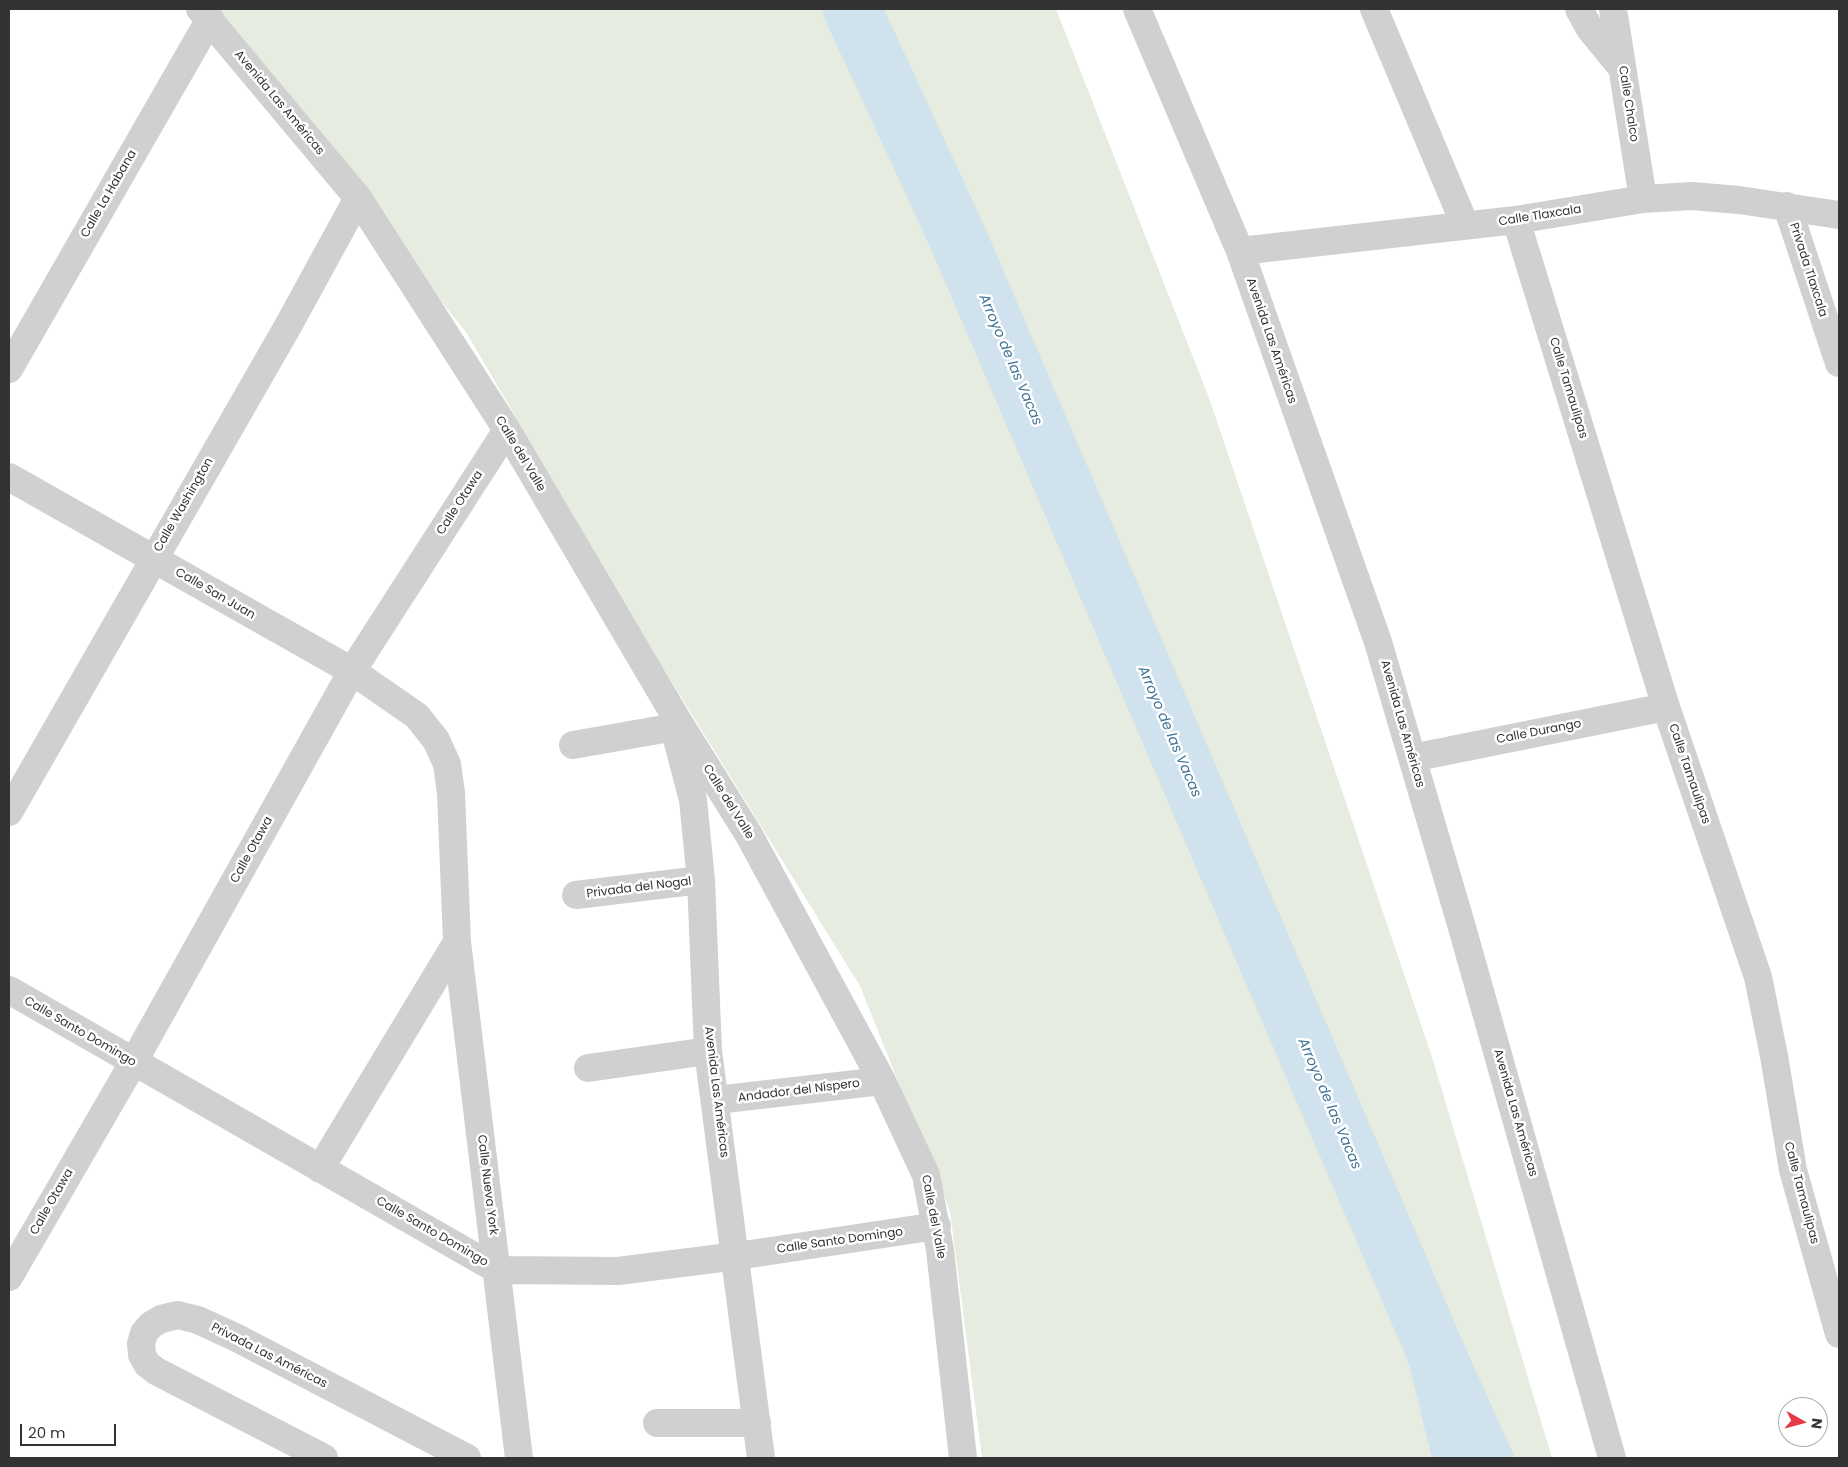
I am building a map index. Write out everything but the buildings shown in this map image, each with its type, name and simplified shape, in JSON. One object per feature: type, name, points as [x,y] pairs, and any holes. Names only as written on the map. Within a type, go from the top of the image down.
[{"type":"street","name":"Avenida Las Américas","points":[[1137,9],[1240,252],[1378,642],[1612,1458]]},
{"type":"street","points":[[1374,9],[1465,225]]},
{"type":"street","points":[[1579,9],[1590,29],[1623,70]]},
{"type":"street","name":"Calle Chalco","points":[[1613,9],[1643,199]]},
{"type":"street","name":"Avenida Las Américas","points":[[205,14],[358,198]]},
{"type":"street","name":"Calle La Habana","points":[[9,369],[205,14]]},
{"type":"street","name":"Calle Tlaxcala","points":[[1240,252],[1516,220],[1643,199],[1692,196],[1787,206],[1839,215]]},
{"type":"street","name":"Calle del Valle","points":[[358,198],[507,430],[677,727],[749,835],[882,1081],[926,1175],[936,1226],[963,1458]]},
{"type":"street","name":"Calle Washington","points":[[9,812],[288,326],[358,198]]},
{"type":"street","name":"Privada Tlaxcala","points":[[1787,206],[1839,363]]},
{"type":"street","name":"Calle Tamaulipas","points":[[1516,220],[1666,707],[1758,977],[1774,1056],[1792,1170],[1839,1334]]},
{"type":"street","name":"Calle Otawa","points":[[9,1277],[133,1063],[352,671],[507,430]]},
{"type":"street","name":"Calle San Juan","points":[[9,477],[352,671],[417,716]]},
{"type":"street","name":"Calle Durango","points":[[1412,758],[1666,707]]},
{"type":"street","name":"Calle Nueva York","points":[[417,716],[436,740],[448,764],[452,793],[457,942],[498,1270],[518,1458]]},
{"type":"street","name":"Avenida Las Américas","points":[[677,727],[693,800],[701,880],[708,1051],[737,1256],[761,1458]]},
{"type":"street","points":[[573,746],[677,727]]},
{"type":"street","name":"Privada del Nogal","points":[[576,895],[701,880]]},
{"type":"street","points":[[320,1169],[457,942]]},
{"type":"street","name":"Calle Santo Domingo","points":[[9,990],[133,1063],[498,1270],[618,1271],[737,1256],[936,1226]]},
{"type":"street","points":[[588,1068],[708,1051]]},
{"type":"street","name":"Andador del Níspero","points":[[716,1100],[882,1081]]},
{"type":"street","name":"Privada Las Américas","points":[[324,1458],[156,1371],[142,1355],[141,1344],[144,1333],[160,1319],[178,1315],[198,1320],[237,1338],[467,1458]]},
{"type":"street","points":[[657,1424],[757,1423]]},
{"type":"shaded area","points":[[204,9],[1056,9],[1209,398],[1432,1057],[1552,1458],[982,1458],[950,1211],[860,986],[652,650],[466,332]]},
{"type":"water","points":[[1389,1243],[1438,1287],[1515,1458],[1432,1458],[1394,1303]]},
{"type":"waterway","name":"Arroyo de las Vacas","points":[[852,9],[957,236],[1481,1458]]}]
